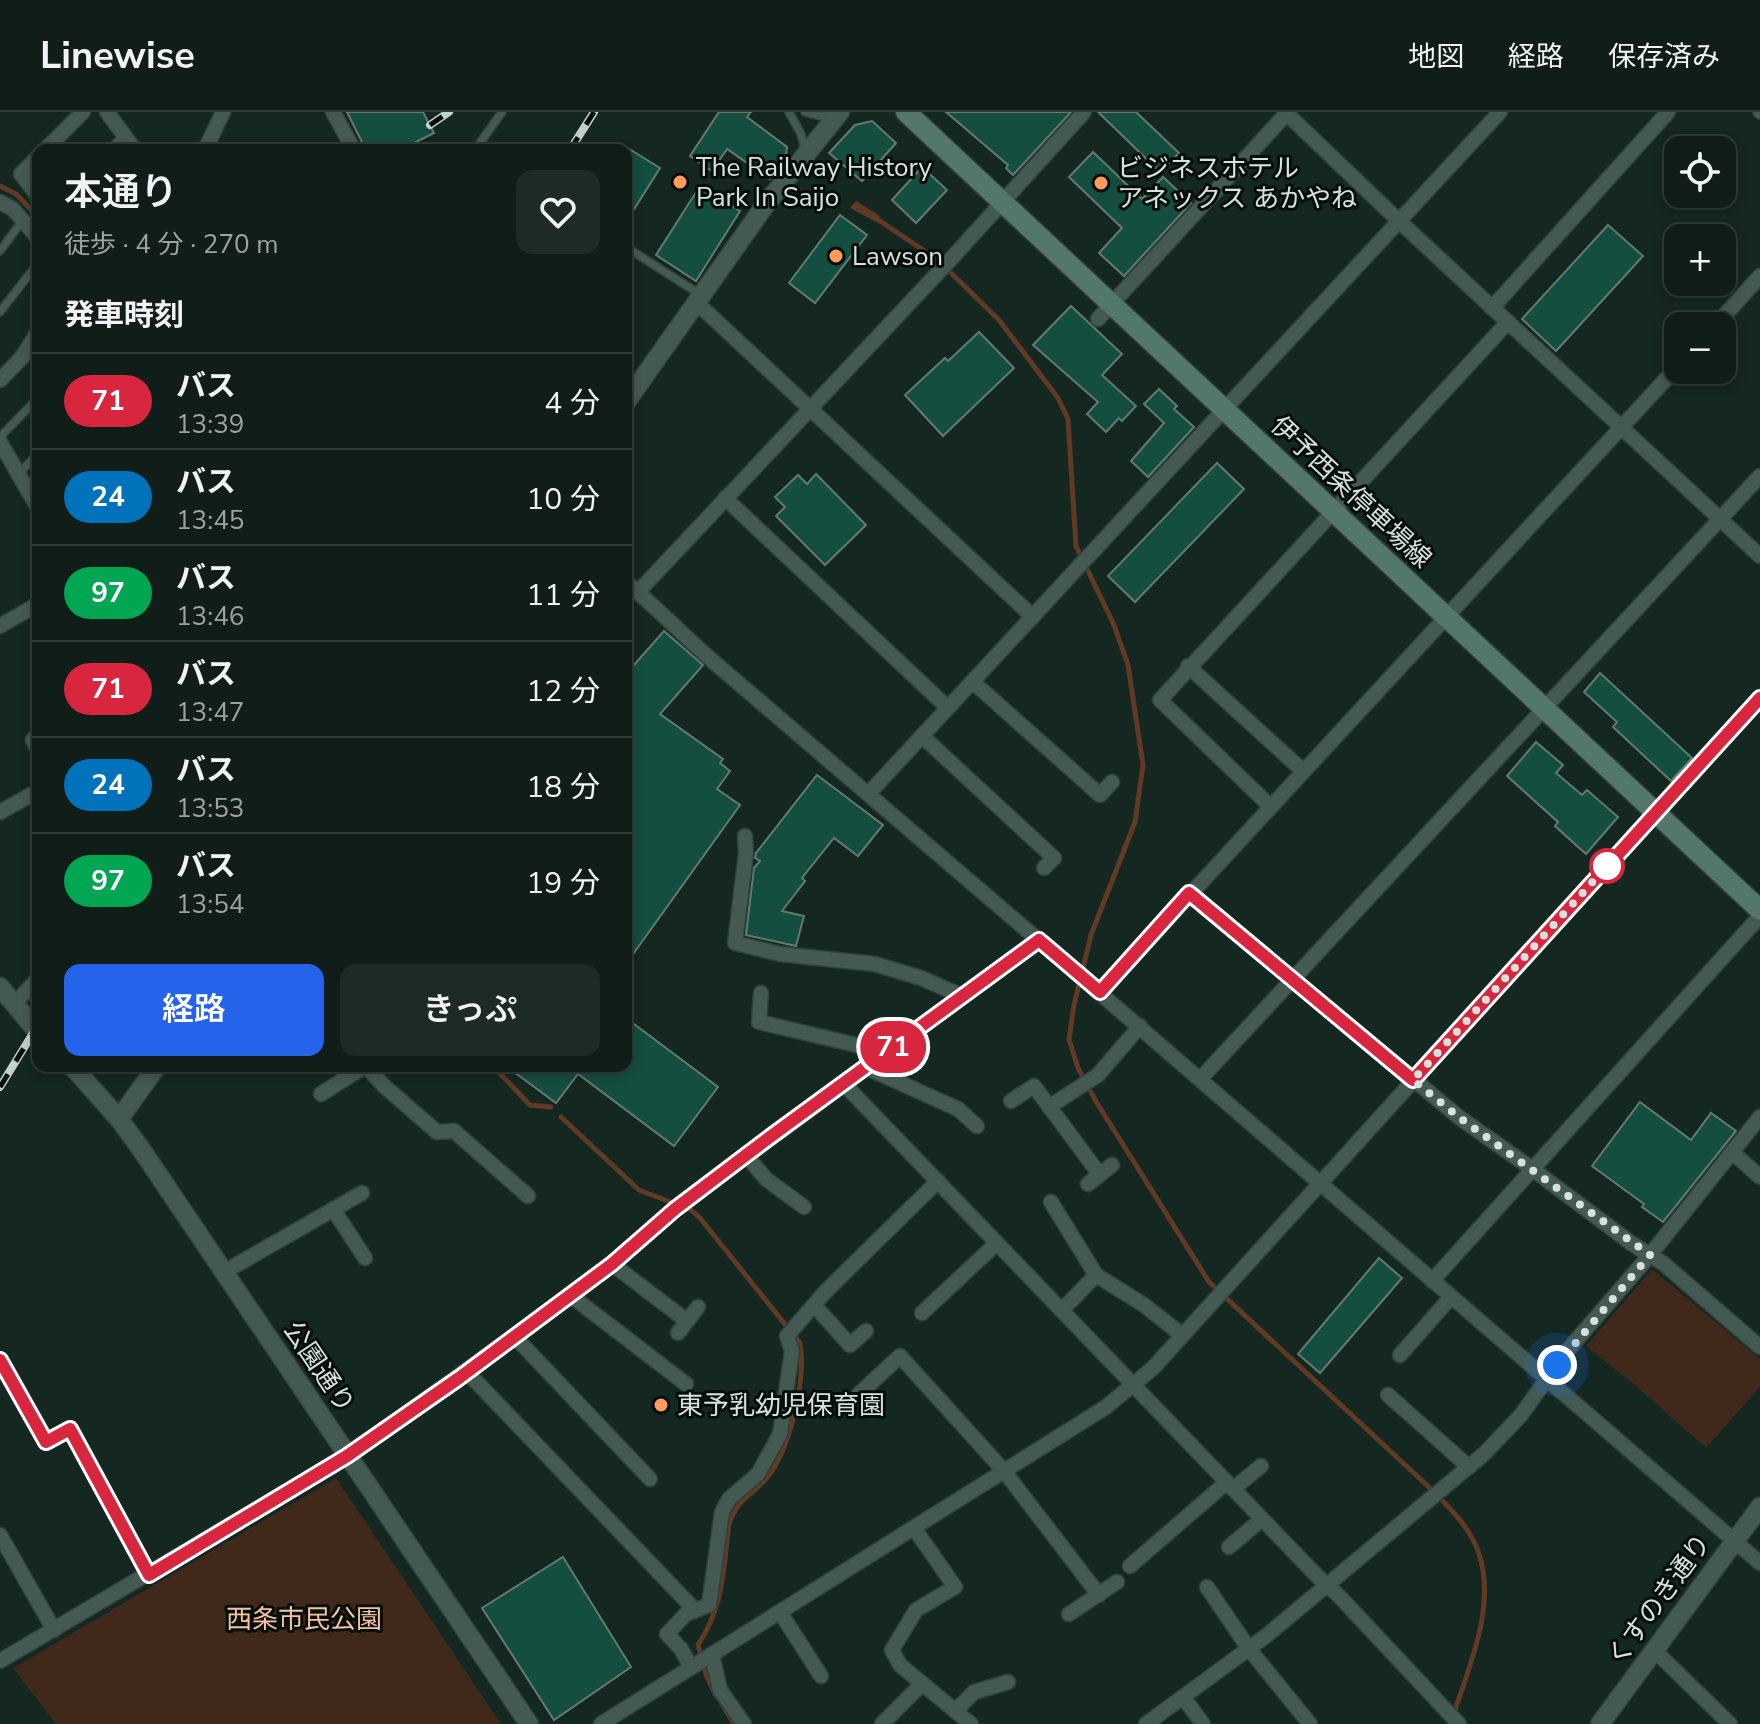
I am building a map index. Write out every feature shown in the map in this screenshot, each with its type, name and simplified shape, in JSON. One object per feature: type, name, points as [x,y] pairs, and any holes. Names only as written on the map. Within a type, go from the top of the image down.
[{"type":"main road","name":"伊予西条停車場線","points":[[906,112],[1001,202],[1105,312],[1226,410],[1760,910]]},
{"type":"street","points":[[51,144],[83,112]]},
{"type":"street","points":[[107,112],[131,144]]},
{"type":"street","points":[[208,144],[223,112]]},
{"type":"street","points":[[333,112],[351,144]]},
{"type":"street","points":[[638,592],[951,259],[1084,112]]},
{"type":"street","points":[[1105,312],[1287,112],[1399,221],[1760,556]]},
{"type":"street","points":[[870,792],[1500,112]]},
{"type":"street","points":[[1492,308],[1668,112]]},
{"type":"street","points":[[632,393],[806,152],[839,113]]},
{"type":"street","points":[[32,163],[21,174],[32,188]]},
{"type":"street","points":[[0,202],[13,209],[32,231]]},
{"type":"street","points":[[1728,312],[1760,276]]},
{"type":"street","points":[[698,299],[808,410],[1033,617]]},
{"type":"street","points":[[1270,806],[1160,700],[1188,666],[1508,322]]},
{"type":"street","points":[[0,380],[32,347]]},
{"type":"street","points":[[1100,992],[1664,381]]},
{"type":"street","points":[[0,440],[32,497]]},
{"type":"street","points":[[1201,1078],[1760,476]]},
{"type":"street","points":[[725,498],[948,708]]},
{"type":"street","points":[[632,587],[711,660],[870,792],[1760,1563]]},
{"type":"street","points":[[0,626],[32,607]]},
{"type":"street","points":[[1188,666],[1303,771]]},
{"type":"street","points":[[973,682],[1100,795],[1112,782]]},
{"type":"street","points":[[601,1724],[1106,1407],[1134,1385],[1760,698]]},
{"type":"street","points":[[922,736],[1054,858],[1044,868]]},
{"type":"street","points":[[0,812],[32,794]]},
{"type":"street","points":[[745,836],[746,853],[735,943],[780,954],[875,964],[921,978],[962,996]]},
{"type":"street","points":[[1189,893],[1460,1118],[1664,1264],[1757,1339]]},
{"type":"street","points":[[1432,1281],[1760,916]]},
{"type":"street","points":[[0,1661],[347,1456],[515,1337],[612,1264],[746,1155],[1039,940]]},
{"type":"street","points":[[14,1004],[32,985]]},
{"type":"street","points":[[0,987],[32,1025]]},
{"type":"street","points":[[761,993],[759,1022],[886,1052]]},
{"type":"street","points":[[1049,1107],[1098,1075],[1140,1026]]},
{"type":"street","points":[[865,1067],[958,1109],[977,1126]]},
{"type":"street","name":"公園通り","points":[[77,1072],[119,1119],[529,1724]]},
{"type":"street","points":[[119,1119],[153,1072]]},
{"type":"street","points":[[321,1094],[356,1072]]},
{"type":"street","points":[[371,1072],[437,1132],[454,1131],[528,1196]]},
{"type":"street","points":[[843,1083],[1459,1724]]},
{"type":"street","points":[[1011,1101],[1034,1086],[1094,1180],[1112,1165]]},
{"type":"street","points":[[1146,1724],[1249,1649],[1469,1467],[1521,1415],[1566,1352],[1650,1255],[1760,1117]]},
{"type":"street","points":[[1732,1152],[1760,1177]]},
{"type":"street","points":[[746,1155],[766,1179],[804,1207]]},
{"type":"street","points":[[691,1667],[681,1649],[667,1634],[694,1609],[709,1605],[722,1512],[729,1499],[758,1474],[780,1434],[792,1351],[790,1332],[825,1292],[938,1181]]},
{"type":"street","points":[[224,1272],[362,1193]]},
{"type":"street","points":[[1051,1202],[1096,1275],[1144,1305],[1182,1335]]},
{"type":"street","points":[[333,1209],[365,1258]]},
{"type":"street","points":[[922,1313],[997,1243]]},
{"type":"street","points":[[612,1264],[683,1327],[698,1307]]},
{"type":"street","points":[[1062,1310],[1096,1275]]},
{"type":"street","points":[[570,1295],[686,1384]]},
{"type":"street","points":[[1400,1355],[1451,1297]]},
{"type":"street","points":[[814,1305],[850,1345],[866,1331]]},
{"type":"street","points":[[515,1337],[650,1479]]},
{"type":"street","points":[[859,1394],[900,1356],[1004,1471],[1099,1595]]},
{"type":"street","points":[[0,1360],[46,1442],[70,1429],[149,1575]]},
{"type":"street","points":[[467,1372],[694,1609]]},
{"type":"street","points":[[1388,1395],[1469,1467]]},
{"type":"street","points":[[1130,1566],[1230,1486],[1261,1466]]},
{"type":"street","name":"くすのき通り","points":[[1600,1724],[1760,1507]]},
{"type":"street","points":[[1229,1547],[1262,1519]]},
{"type":"street","points":[[914,1528],[955,1587],[916,1610],[892,1650],[900,1665],[971,1724]]},
{"type":"street","points":[[0,1535],[54,1630]]},
{"type":"street","points":[[1069,1614],[1117,1582]]},
{"type":"street","points":[[1207,1587],[1249,1649],[1310,1724]]},
{"type":"street","points":[[780,1612],[821,1676]]},
{"type":"street","points":[[1654,1650],[1730,1724]]},
{"type":"street","points":[[712,1655],[720,1690],[744,1724]]},
{"type":"street","points":[[955,1711],[974,1692],[1008,1682]]},
{"type":"street","points":[[882,1724],[922,1684]]},
{"type":"street","points":[[1183,1697],[1203,1724]]},
{"type":"lane","points":[[479,144],[502,112]]},
{"type":"lane","points":[[789,112],[801,134],[806,152]]},
{"type":"lane","points":[[807,112],[820,116],[839,113]]},
{"type":"lane","points":[[807,112],[821,135]]},
{"type":"lane","points":[[115,144],[124,135]]},
{"type":"lane","points":[[0,251],[23,220]]},
{"type":"lane","points":[[632,251],[698,299]]},
{"type":"lane","points":[[0,312],[32,271]]},
{"type":"lane","points":[[20,360],[20,350],[32,333]]},
{"type":"lane","points":[[0,440],[32,405]]},
{"type":"lane","points":[[19,473],[32,460]]},
{"type":"green space","points":[[1652,1269],[1760,1359],[1760,1387],[1706,1448],[1586,1346]]},
{"type":"green space","name":"西条市民公園","points":[[336,1478],[501,1724],[56,1724],[13,1668]]},
{"type":"shaded area","points":[[856,201],[880,216],[876,222],[850,208]]},
{"type":"building","points":[[347,112],[423,112],[434,133],[412,144],[363,144]]},
{"type":"building","points":[[719,112],[751,112],[747,117],[787,147],[786,156],[770,179],[727,149],[712,171],[690,156]]},
{"type":"building","points":[[946,112],[1071,112],[1013,175],[1006,168],[1008,165]]},
{"type":"building","points":[[1098,112],[1136,112],[1179,153],[1160,172]]},
{"type":"building","points":[[872,121],[896,143],[862,181],[829,153],[855,125]]},
{"type":"building","points":[[632,151],[660,168],[632,212]]},
{"type":"building","points":[[1093,152],[1142,199],[1163,177],[1191,203],[1124,276],[1099,253],[1122,228],[1069,177]]},
{"type":"building","points":[[922,167],[947,190],[916,223],[892,200]]},
{"type":"building","points":[[700,186],[740,211],[696,281],[656,255]]},
{"type":"building","points":[[840,215],[867,235],[815,303],[789,283]]},
{"type":"building","points":[[1608,225],[1643,256],[1556,351],[1522,319]]},
{"type":"building","points":[[1071,306],[1122,354],[1102,375],[1136,406],[1106,432],[1087,414],[1098,402],[1033,345]]},
{"type":"building","points":[[979,332],[1014,368],[943,436],[905,395]]},
{"type":"building","points":[[1159,389],[1177,406],[1174,409],[1194,427],[1148,477],[1131,461],[1164,423],[1144,404]]},
{"type":"building","points":[[1217,463],[1244,489],[1135,602],[1108,576]]},
{"type":"building","points":[[816,474],[866,525],[825,565],[776,516],[785,507],[775,497],[798,475],[807,484]]},
{"type":"building","points":[[664,631],[703,665],[660,714],[723,759],[720,763],[730,771],[717,789],[740,805],[632,956],[632,667]]},
{"type":"building","points":[[1600,673],[1692,758],[1671,781],[1613,727],[1617,722],[1584,692]]},
{"type":"building","points":[[1536,742],[1563,765],[1556,773],[1582,795],[1587,790],[1618,817],[1586,854],[1555,826],[1558,822],[1507,776]]},
{"type":"building","points":[[817,775],[883,825],[858,856],[834,838],[802,878],[805,881],[782,911],[804,916],[796,946],[746,935],[754,868],[760,861],[755,858],[756,853]]},
{"type":"building","points":[[632,1022],[718,1087],[674,1146],[578,1074],[556,1103],[514,1072],[632,1072]]},
{"type":"building","points":[[1640,1102],[1691,1140],[1711,1113],[1736,1131],[1663,1222],[1592,1166]]},
{"type":"building","points":[[1379,1258],[1402,1278],[1320,1373],[1298,1354]]},
{"type":"building","points":[[563,1557],[631,1667],[554,1720],[482,1608]]},
{"type":"waterway","points":[[0,186],[16,194],[32,211]]},
{"type":"waterway","points":[[874,217],[938,260],[999,320],[1058,398],[1068,419],[1076,546],[1114,625],[1128,665],[1143,765],[1135,822],[1091,935],[1074,1005],[1069,1039],[1078,1068],[1209,1282],[1431,1489],[1471,1535],[1479,1554],[1485,1594],[1479,1635],[1454,1713]]},
{"type":"waterway","points":[[499,1072],[530,1105],[551,1107]]},
{"type":"waterway","points":[[561,1117],[639,1190],[691,1210],[700,1218],[800,1343],[801,1376],[788,1435],[773,1469],[732,1516],[718,1601],[698,1645],[716,1696]]},
{"type":"waterway","points":[[722,1704],[734,1724]]},
{"type":"railway","points":[[430,125],[449,112]]},
{"type":"railway","points":[[574,144],[594,112]]},
{"type":"railway","points":[[0,1087],[32,1035]]},
{"type":"bus line","name":"71","points":[[0,1360],[46,1442],[70,1429],[149,1575],[347,1456],[459,1378],[612,1264],[651,1228],[770,1137],[1039,940],[1100,992],[1189,893],[1413,1080],[1760,698]]},
{"type":"place","name":"The Railway History Park In Saijo","points":[[680,182]]},
{"type":"place","name":"ビジネスホテル アネックス あかやね","points":[[1101,183]]},
{"type":"place","name":"Lawson","points":[[836,256]]},
{"type":"place","name":"東予乳幼児保育園","points":[[661,1405]]},
{"type":"route","points":[[1557,1365],[1650,1255],[1460,1118],[1413,1080],[1607,866]]}]
